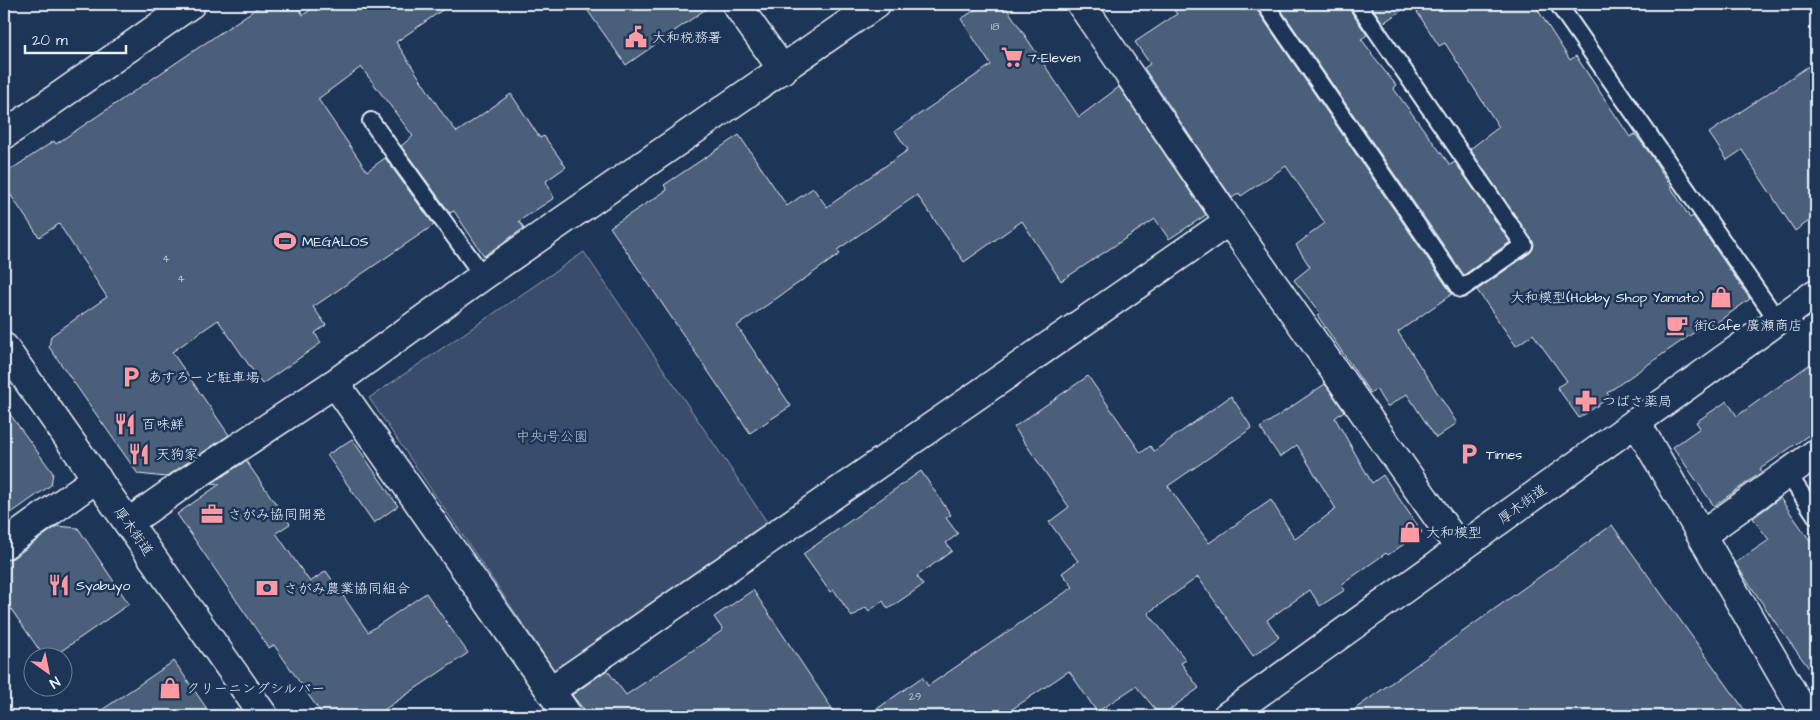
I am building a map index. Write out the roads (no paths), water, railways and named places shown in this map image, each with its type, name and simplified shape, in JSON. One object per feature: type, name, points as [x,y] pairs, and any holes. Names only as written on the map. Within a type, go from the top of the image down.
[{"type":"street","points":[[4,134],[191,4]]},
{"type":"street","points":[[736,4],[783,70]]},
{"type":"street","points":[[128,523],[335,383],[483,276],[876,4]]},
{"type":"street","points":[[1081,4],[1229,221],[1460,549]]},
{"type":"street","points":[[550,691],[1229,221]]},
{"type":"street","name":"厚木街道","points":[[1228,716],[1816,293]]},
{"type":"street","name":"厚木街道","points":[[4,347],[264,716]]},
{"type":"street","points":[[335,383],[568,716]]},
{"type":"street","points":[[1636,422],[1806,716]]},
{"type":"street","points":[[1702,535],[1816,453]]},
{"type":"street","points":[[4,545],[97,478]]},
{"type":"lane","points":[[1265,4],[1461,289],[1524,245],[1358,4]]},
{"type":"lane","points":[[1558,4],[1778,321]]},
{"type":"lane","points":[[371,121],[483,276]]},
{"type":"lane","points":[[1788,474],[1816,516]]},
{"type":"place","name":"大和税務署","points":[[636,37]]},
{"type":"place","name":"7-Eleven","points":[[1012,57]]},
{"type":"place","name":"MEGALOS","points":[[285,241]]},
{"type":"place","name":"大和模型(Hobby Shop Yamato)","points":[[1721,297]]},
{"type":"place","name":"街Cafe 廣瀬商店","points":[[1677,325]]},
{"type":"place","name":"あすろーど駐車場","points":[[131,377]]},
{"type":"place","name":"つばさ薬局","points":[[1586,401]]},
{"type":"place","name":"百味鮮","points":[[125,424]]},
{"type":"place","name":"天狗家","points":[[139,454]]},
{"type":"place","name":"Times","points":[[1469,454]]},
{"type":"place","name":"さがみ協同開発","points":[[212,514]]},
{"type":"place","name":"大和模型","points":[[1410,532]]},
{"type":"place","name":"Syabuyo","points":[[59,585]]},
{"type":"place","name":"さがみ農業協同組合","points":[[267,588]]},
{"type":"place","name":"クリーニングシルバー","points":[[170,688]]},
{"type":"park label","name":"中央1号公園","points":[[552,436]]}]
